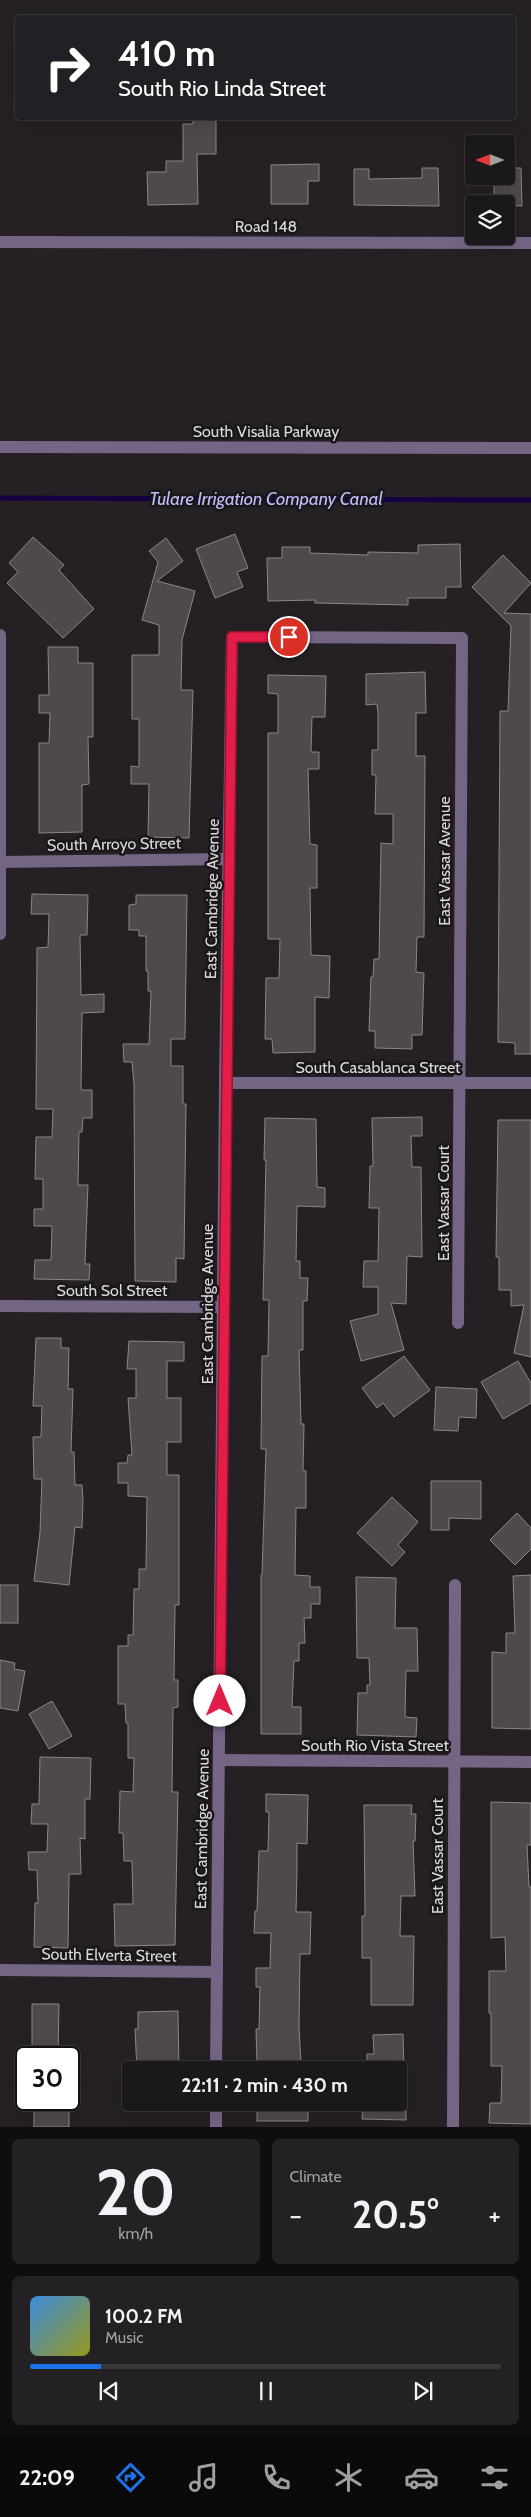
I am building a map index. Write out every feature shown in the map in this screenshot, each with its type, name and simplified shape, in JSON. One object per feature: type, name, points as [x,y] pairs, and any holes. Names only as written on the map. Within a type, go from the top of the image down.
[{"type":"street","name":"Road 148","points":[[0,242],[531,243]]},
{"type":"street","name":"South Visalia Parkway","points":[[0,447],[531,448]]},
{"type":"street","points":[[0,934],[1,635]]},
{"type":"street","name":"East Vassar Avenue","points":[[232,637],[462,638],[459,1083]]},
{"type":"street","name":"East Cambridge Avenue","points":[[216,2061],[225,1083],[232,637]]},
{"type":"street","name":"South Arroyo Street","points":[[0,862],[229,859]]},
{"type":"street","name":"South Casablanca Street","points":[[225,1083],[531,1084]]},
{"type":"street","name":"East Vassar Court","points":[[458,1323],[459,1083]]},
{"type":"street","name":"South Sol Street","points":[[0,1306],[223,1307]]},
{"type":"street","name":"East Vassar Court","points":[[453,2127],[455,1585]]},
{"type":"street","name":"South Rio Vista Street","points":[[219,1760],[531,1762]]},
{"type":"street","name":"South Elverta Street","points":[[0,1970],[217,1972]]},
{"type":"street","points":[[216,2111],[216,2127]]},
{"type":"building","points":[[193,120],[216,120],[216,154],[197,154],[198,204],[148,205],[147,172],[166,172],[166,161],[183,161],[183,124],[193,124]]},
{"type":"building","points":[[319,164],[319,181],[308,181],[308,204],[271,204],[271,165]]},
{"type":"building","points":[[422,168],[438,168],[439,206],[354,205],[354,169],[369,169],[369,179],[422,178]]},
{"type":"building","points":[[515,168],[521,168],[522,206],[515,206],[515,195],[494,195],[494,185],[515,185]]},
{"type":"building","points":[[235,534],[248,568],[237,572],[243,587],[215,598],[196,549]]},
{"type":"building","points":[[33,537],[64,565],[59,570],[94,609],[63,638],[7,583],[18,572],[9,563]]},
{"type":"building","points":[[166,538],[183,561],[157,581],[195,591],[182,640],[181,690],[193,690],[189,838],[148,837],[149,784],[131,784],[131,766],[139,767],[139,719],[132,719],[132,655],[159,655],[159,625],[142,620],[158,562],[149,551]]},
{"type":"building","points":[[460,544],[461,587],[446,587],[446,598],[408,598],[408,605],[315,603],[315,600],[268,601],[267,558],[282,558],[282,547],[310,547],[310,553],[368,555],[368,552],[418,553],[418,545]]},
{"type":"building","points":[[503,555],[531,583],[504,613],[531,614],[531,1054],[515,1054],[515,1043],[498,1042],[500,711],[508,711],[511,626],[472,587]]},
{"type":"building","points":[[48,647],[78,647],[78,663],[93,663],[93,737],[88,737],[89,784],[82,785],[82,832],[39,833],[39,743],[49,743],[50,713],[39,713],[39,695],[49,695]]},
{"type":"building","points":[[425,672],[426,713],[416,713],[416,756],[425,756],[424,937],[417,937],[416,972],[424,973],[422,1035],[412,1035],[412,1049],[375,1048],[375,1031],[369,1031],[371,977],[373,977],[374,959],[379,959],[381,843],[393,844],[393,814],[375,814],[376,775],[372,775],[372,750],[378,750],[378,714],[377,704],[366,705],[366,674]]},
{"type":"building","points":[[268,675],[326,676],[325,717],[312,717],[311,752],[319,752],[319,769],[308,769],[310,844],[317,845],[317,888],[310,888],[311,955],[330,956],[329,998],[315,997],[315,1052],[273,1053],[272,1039],[265,1039],[266,978],[279,978],[280,939],[268,939],[268,733],[278,733],[278,694],[268,693]]},
{"type":"building","points":[[32,894],[88,895],[87,935],[80,935],[81,995],[104,994],[104,1012],[82,1013],[81,1090],[92,1090],[92,1118],[83,1118],[82,1132],[79,1132],[78,1185],[88,1185],[85,1264],[90,1264],[89,1280],[34,1279],[35,1260],[51,1260],[52,1226],[34,1226],[34,1209],[43,1209],[43,1179],[35,1179],[36,1137],[52,1137],[53,1109],[36,1109],[37,948],[48,947],[49,914],[31,914]]},
{"type":"building","points":[[136,895],[187,895],[185,1039],[171,1039],[171,1066],[183,1066],[183,1104],[186,1104],[184,1259],[176,1258],[176,1282],[135,1281],[134,1085],[132,1062],[124,1062],[123,1044],[149,1044],[151,991],[148,991],[148,971],[146,971],[146,936],[139,936],[139,930],[129,930],[129,905],[136,904]]},
{"type":"building","points":[[422,1117],[422,1136],[411,1136],[412,1167],[421,1167],[422,1257],[407,1256],[406,1304],[391,1303],[404,1350],[361,1361],[350,1321],[378,1314],[378,1287],[363,1287],[364,1261],[378,1261],[379,1208],[369,1208],[370,1166],[373,1166],[372,1118]]},
{"type":"building","points":[[265,1118],[316,1119],[317,1187],[325,1188],[325,1207],[297,1206],[296,1261],[300,1261],[300,1278],[308,1278],[307,1301],[303,1301],[303,1350],[299,1350],[301,1424],[304,1424],[303,1470],[306,1471],[306,1508],[296,1508],[295,1575],[310,1576],[310,1587],[320,1587],[320,1604],[311,1604],[311,1618],[304,1618],[305,1643],[299,1643],[299,1661],[294,1661],[292,1707],[301,1707],[301,1734],[261,1734],[261,1575],[266,1449],[261,1449],[262,1356],[268,1356],[269,1300],[263,1300]]},
{"type":"building","points":[[498,1120],[531,1120],[531,1357],[514,1353],[524,1305],[511,1306],[511,1290],[499,1290],[499,1257],[496,1257]]},
{"type":"building","points":[[36,1338],[61,1338],[61,1348],[69,1348],[68,1389],[73,1389],[71,1452],[74,1452],[75,1485],[82,1485],[83,1501],[82,1528],[75,1527],[69,1585],[34,1581],[40,1532],[42,1479],[34,1479],[33,1437],[41,1437],[42,1406],[33,1406]]},
{"type":"building","points":[[129,1341],[184,1342],[184,1361],[167,1361],[167,1398],[181,1398],[181,1442],[167,1442],[167,1475],[179,1475],[179,1605],[175,1605],[174,1680],[178,1680],[178,1707],[173,1708],[172,1792],[178,1792],[175,1945],[115,1946],[114,1904],[133,1904],[132,1861],[124,1861],[123,1833],[119,1833],[120,1791],[133,1792],[134,1758],[128,1758],[128,1723],[126,1723],[125,1704],[118,1704],[118,1646],[128,1646],[128,1635],[133,1635],[134,1589],[139,1589],[139,1569],[146,1569],[147,1497],[128,1496],[128,1483],[118,1483],[118,1463],[127,1463],[128,1455],[132,1455],[128,1398],[136,1398],[136,1369],[127,1369]]},
{"type":"building","points":[[404,1356],[430,1390],[394,1417],[383,1403],[377,1408],[362,1388]]},
{"type":"building","points":[[518,1361],[531,1383],[531,1403],[503,1419],[481,1382]]},
{"type":"building","points":[[436,1387],[477,1389],[476,1418],[459,1417],[458,1431],[434,1430]]},
{"type":"building","points":[[431,1481],[481,1481],[481,1519],[449,1518],[449,1530],[431,1530]]},
{"type":"building","points":[[392,1497],[418,1522],[398,1545],[405,1552],[392,1566],[357,1533]]},
{"type":"building","points":[[517,1513],[531,1528],[531,1549],[515,1565],[490,1540]]},
{"type":"building","points":[[531,1575],[531,1729],[492,1728],[492,1652],[506,1653],[506,1633],[515,1633],[513,1576]]},
{"type":"building","points":[[356,1577],[396,1578],[395,1628],[417,1628],[418,1671],[406,1671],[405,1717],[417,1718],[416,1737],[357,1735],[358,1693],[367,1693],[367,1685],[370,1685],[369,1658],[357,1658]]},
{"type":"building","points":[[0,1585],[18,1585],[18,1623],[0,1623]]},
{"type":"building","points":[[0,1660],[15,1663],[14,1669],[25,1671],[18,1711],[0,1708]]},
{"type":"building","points":[[52,1701],[72,1736],[49,1749],[29,1714]]},
{"type":"building","points":[[40,1757],[91,1758],[90,1799],[85,1799],[85,1839],[80,1838],[81,1874],[69,1874],[68,1948],[34,1947],[35,1903],[38,1903],[37,1870],[29,1870],[28,1852],[47,1852],[48,1824],[31,1824],[32,1804],[39,1804]]},
{"type":"building","points":[[266,1794],[308,1795],[307,1844],[297,1843],[296,1912],[311,1912],[310,1954],[300,1954],[299,2027],[301,2061],[257,2061],[256,2029],[259,2029],[260,1987],[256,1987],[256,1968],[270,1968],[271,1933],[254,1933],[255,1911],[257,1911],[259,1851],[268,1851],[269,1812],[266,1812]]},
{"type":"building","points":[[491,1802],[531,1803],[531,1845],[527,1845],[529,1887],[531,1887],[531,2124],[489,2123],[490,2103],[501,2103],[502,2066],[491,2066],[489,1971],[506,1971],[505,1937],[491,1938]]},
{"type":"building","points":[[364,1805],[412,1805],[411,1814],[416,1814],[415,1841],[413,1841],[415,1896],[401,1896],[400,1936],[414,1936],[413,2005],[371,2005],[371,1958],[362,1958],[362,1916],[365,1916]]},
{"type":"building","points":[[32,2004],[59,2004],[58,2046],[32,2046]]},
{"type":"building","points":[[178,2011],[179,2061],[137,2061],[135,2029],[138,2029],[138,2012]]},
{"type":"building","points":[[403,2034],[404,2061],[367,2061],[367,2054],[374,2054],[373,2035]]},
{"type":"building","points":[[34,2111],[69,2111],[69,2127],[34,2127]]},
{"type":"building","points":[[257,2111],[308,2111],[308,2121],[257,2121]]},
{"type":"building","points":[[362,2111],[406,2111],[406,2120],[362,2119]]},
{"type":"waterway","name":"Tulare Irrigation Company Canal","points":[[0,498],[531,500]]},
{"type":"route","points":[[220,1701],[225,1083],[232,637],[289,637]]}]
